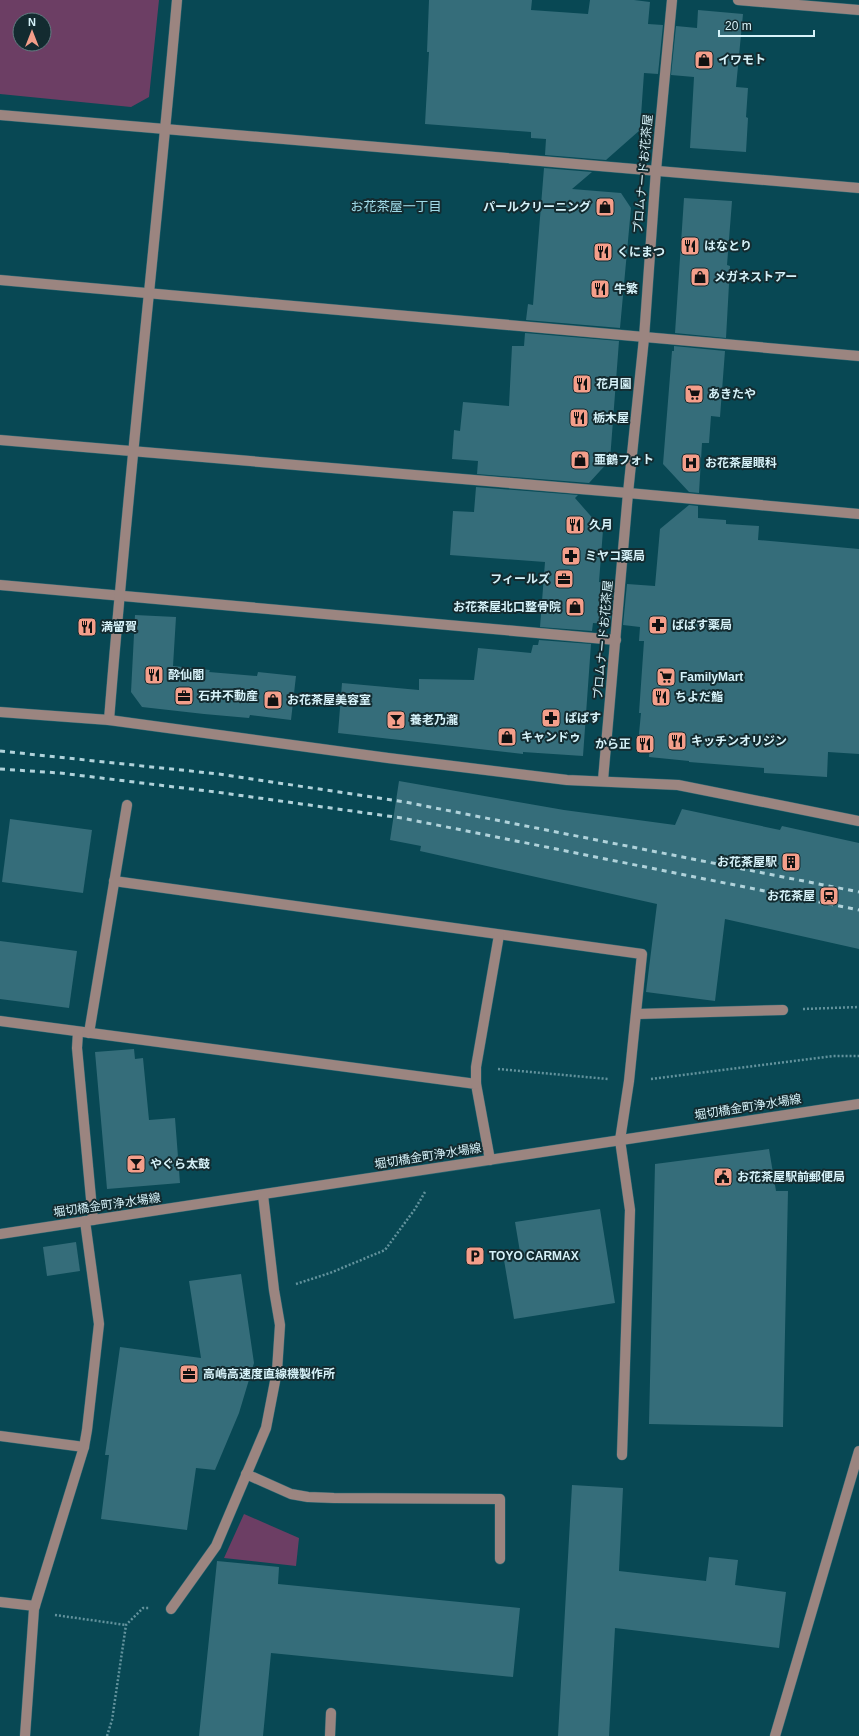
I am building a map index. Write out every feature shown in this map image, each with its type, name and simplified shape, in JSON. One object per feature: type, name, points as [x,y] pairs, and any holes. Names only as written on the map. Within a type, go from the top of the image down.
[{"type":"street","points":[[109,720],[132,451],[150,292],[177,0]]},
{"type":"street","name":"プロムナードお花茶屋","points":[[603,780],[628,493],[644,338],[656,170],[672,0]]},
{"type":"street","points":[[738,0],[859,10]]},
{"type":"street","points":[[0,114],[859,188]]},
{"type":"street","points":[[0,280],[150,292],[644,338],[859,356]]},
{"type":"street","points":[[0,440],[859,514]]},
{"type":"street","points":[[0,585],[616,640]]},
{"type":"street","points":[[0,712],[109,720],[396,759],[567,780],[603,780],[678,784],[859,821]]},
{"type":"street","points":[[25,1736],[35,1606],[84,1447],[99,1324],[89,1221],[76,1048],[83,1032],[114,881],[127,804]]},
{"type":"street","points":[[114,881],[642,954],[629,1081],[620,1140],[630,1210],[622,1455]]},
{"type":"street","points":[[490,1160],[476,1084],[476,1067],[499,935]]},
{"type":"street","points":[[636,1014],[783,1010]]},
{"type":"street","points":[[0,1021],[476,1084]]},
{"type":"street","name":"堀切橋金町浄水場線","points":[[0,1234],[859,1104]]},
{"type":"street","points":[[170,1609],[216,1546],[266,1428],[277,1372],[280,1325],[274,1290],[263,1195]]},
{"type":"street","points":[[0,1436],[84,1447]]},
{"type":"street","points":[[775,1736],[859,1451]]},
{"type":"street","points":[[246,1474],[291,1494],[308,1497],[500,1499],[500,1559]]},
{"type":"street","points":[[0,1602],[35,1606]]},
{"type":"street","points":[[330,1736],[331,1713]]},
{"type":"path","points":[[783,1010],[859,1007]]},
{"type":"path","points":[[476,1067],[629,1081],[834,1056],[859,1056]]},
{"type":"path","points":[[274,1290],[330,1273],[386,1250],[425,1192],[429,1169]]},
{"type":"path","points":[[35,1606],[44,1614],[126,1625]]},
{"type":"path","points":[[107,1736],[112,1720],[126,1625],[143,1608],[155,1607],[170,1609]]},
{"type":"shaded area","points":[[0,0],[159,0],[149,97],[131,107],[0,94]]},
{"type":"shaded area","points":[[244,1514],[299,1538],[296,1566],[224,1558]]},
{"type":"building","points":[[429,0],[532,0],[531,10],[588,14],[590,0],[634,0],[650,2],[648,24],[663,25],[658,74],[644,73],[640,130],[606,160],[545,155],[546,139],[531,138],[531,132],[425,124],[429,52],[427,52]]},
{"type":"building","points":[[698,10],[743,14],[736,87],[748,88],[746,152],[690,148],[694,77],[671,75],[676,26],[697,28]]},
{"type":"building","points":[[544,168],[592,172],[572,189],[621,193],[631,208],[620,328],[526,320],[528,304],[533,305]]},
{"type":"building","points":[[684,198],[732,201],[727,265],[730,266],[726,338],[675,333]]},
{"type":"building","points":[[525,333],[619,341],[610,460],[589,483],[477,474],[478,461],[452,459],[454,430],[460,431],[463,402],[509,406],[512,346],[524,346]]},
{"type":"building","points":[[674,346],[725,351],[720,417],[711,416],[709,443],[702,443],[699,493],[689,492],[663,464],[672,351],[674,351]]},
{"type":"building","points":[[476,487],[578,495],[575,498],[603,530],[599,582],[614,583],[610,624],[593,623],[592,631],[540,627],[545,562],[450,555],[453,511],[474,512]]},
{"type":"building","points":[[689,505],[698,506],[698,518],[726,520],[726,524],[759,526],[758,540],[859,549],[859,754],[828,752],[827,777],[764,773],[764,768],[649,757],[650,745],[638,744],[644,641],[639,641],[640,627],[623,625],[627,584],[655,586],[660,529]]},
{"type":"building","points":[[135,615],[176,617],[173,666],[210,670],[209,672],[257,676],[258,672],[296,676],[291,720],[250,715],[249,718],[142,707],[131,692]]},
{"type":"building","points":[[539,640],[591,644],[583,756],[523,752],[523,754],[338,733],[342,683],[419,690],[419,679],[474,680],[478,648],[531,653],[533,645],[538,645]]},
{"type":"building","name":"お花茶屋駅","points":[[399,781],[564,810],[675,825],[682,809],[780,830],[782,826],[859,843],[859,949],[725,919],[715,1001],[646,992],[657,904],[420,851],[421,846],[390,840]]},
{"type":"building","points":[[10,819],[92,830],[83,893],[2,882]]},
{"type":"building","points":[[0,941],[77,951],[69,1008],[0,999]]},
{"type":"building","points":[[134,1049],[135,1059],[143,1058],[149,1120],[175,1118],[180,1183],[107,1189],[95,1052]]},
{"type":"building","points":[[769,1149],[776,1191],[788,1191],[783,1427],[649,1424],[655,1164]]},
{"type":"building","points":[[600,1209],[615,1303],[514,1319],[504,1260],[521,1258],[515,1222]]},
{"type":"building","points":[[76,1242],[80,1271],[47,1276],[43,1247]]},
{"type":"building","points":[[241,1274],[254,1363],[239,1413],[215,1470],[196,1468],[187,1530],[101,1519],[109,1455],[105,1455],[120,1347],[201,1358],[189,1281]]},
{"type":"building","points":[[572,1485],[623,1488],[619,1571],[706,1581],[709,1557],[738,1560],[735,1585],[786,1592],[779,1648],[615,1628],[609,1736],[558,1736]]},
{"type":"building","points":[[217,1561],[279,1567],[278,1584],[520,1608],[513,1677],[271,1653],[263,1736],[199,1736]]},
{"type":"railway","points":[[0,751],[219,774],[405,802],[859,892]]},
{"type":"railway","points":[[0,769],[60,773],[216,792],[402,818],[859,910]]},
{"type":"place","name":"イワモト","points":[[704,60]]},
{"type":"place","name":"パールクリーニング","points":[[605,207]]},
{"type":"place","name":"はなとり","points":[[690,246]]},
{"type":"place","name":"くにまつ","points":[[603,252]]},
{"type":"place","name":"メガネストアー","points":[[700,277]]},
{"type":"place","name":"牛繁","points":[[600,289]]},
{"type":"place","name":"花月園","points":[[582,384]]},
{"type":"place","name":"あきたや","points":[[694,394]]},
{"type":"place","name":"栃木屋","points":[[579,418]]},
{"type":"place","name":"亜鶴フォト","points":[[580,460]]},
{"type":"place","name":"お花茶屋眼科","points":[[691,463]]},
{"type":"place","name":"久月","points":[[575,525]]},
{"type":"place","name":"ミヤコ薬局","points":[[571,556]]},
{"type":"place","name":"フィールズ","points":[[564,579]]},
{"type":"place","name":"お花茶屋北口整骨院","points":[[575,607]]},
{"type":"place","name":"ぱぱす薬局","points":[[658,625]]},
{"type":"place","name":"満留賀","points":[[87,627]]},
{"type":"place","name":"酔仙閣","points":[[154,675]]},
{"type":"place","name":"FamilyMart","points":[[666,677]]},
{"type":"place","name":"石井不動産","points":[[184,696]]},
{"type":"place","name":"ちよだ鮨","points":[[661,697]]},
{"type":"place","name":"お花茶屋美容室","points":[[273,700]]},
{"type":"place","name":"ぱぱす","points":[[551,718]]},
{"type":"place","name":"養老乃瀧","points":[[396,720]]},
{"type":"place","name":"キャンドゥ","points":[[507,737]]},
{"type":"place","name":"キッチンオリジン","points":[[677,741]]},
{"type":"place","name":"から正","points":[[645,744]]},
{"type":"place","name":"お花茶屋駅","points":[[791,862]]},
{"type":"place","name":"お花茶屋","points":[[829,896]]},
{"type":"place","name":"やぐら太鼓","points":[[136,1164]]},
{"type":"place","name":"お花茶屋駅前郵便局","points":[[723,1177]]},
{"type":"place","name":"TOYO CARMAX","points":[[475,1256]]},
{"type":"place","name":"高嶋高速度直線機製作所","points":[[189,1374]]},
{"type":"district","name":"お花茶屋一丁目","points":[[396,206]]}]
